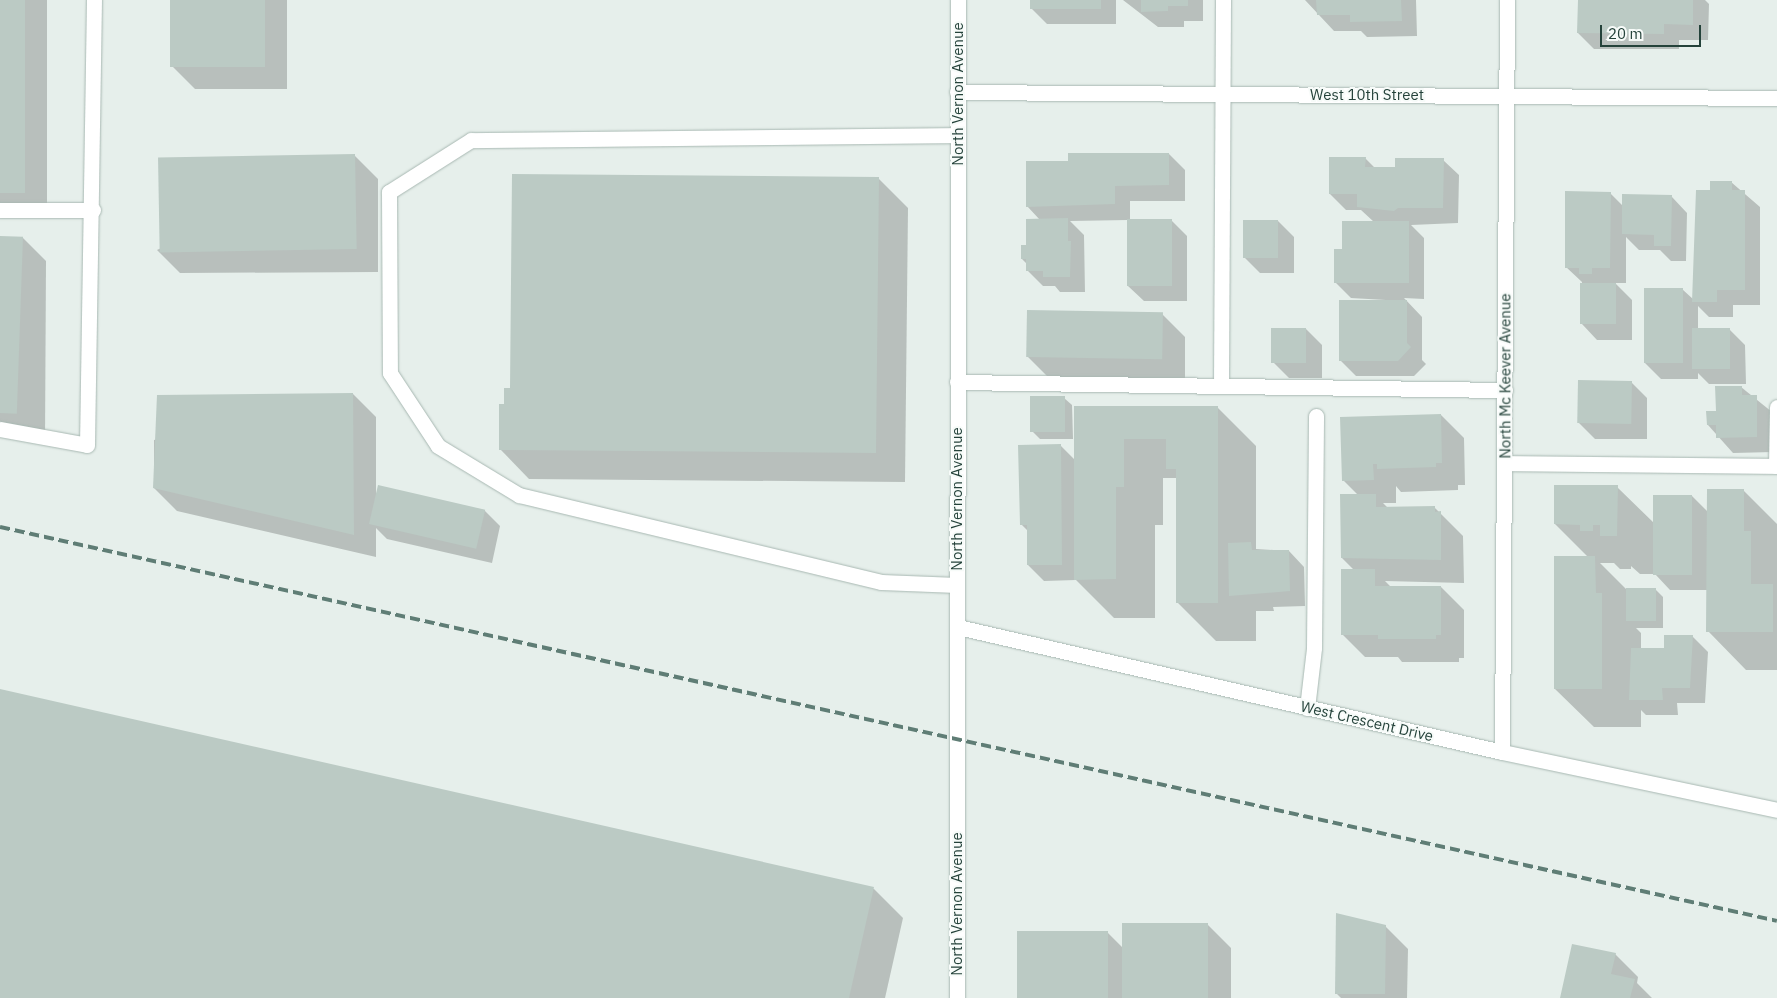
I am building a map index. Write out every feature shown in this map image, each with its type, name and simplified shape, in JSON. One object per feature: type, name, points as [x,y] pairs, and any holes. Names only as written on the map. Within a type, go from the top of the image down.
[{"type":"street","points":[[0,429],[87,446],[93,210],[94,0]]},
{"type":"street","name":"North Vernon Avenue","points":[[957,998],[958,0]]},
{"type":"street","points":[[1221,385],[1224,0]]},
{"type":"street","name":"North Mc Keever Avenue","points":[[1502,752],[1507,0]]},
{"type":"street","name":"West 10th Street","points":[[957,92],[1777,98]]},
{"type":"street","points":[[957,135],[471,140],[389,192],[389,211],[390,373],[438,446],[519,495],[881,582],[957,585]]},
{"type":"street","points":[[0,210],[93,210]]},
{"type":"street","points":[[957,382],[1505,390]]},
{"type":"street","points":[[1504,464],[1777,466],[1777,407]]},
{"type":"street","points":[[1307,708],[1314,648],[1316,416]]},
{"type":"street","name":"West Crescent Drive","points":[[958,627],[1502,752],[1777,810]]},
{"type":"building","points":[[0,0],[25,0],[25,193],[0,193]]},
{"type":"building","points":[[170,0],[265,0],[265,67],[170,67]]},
{"type":"building","points":[[1030,0],[1101,0],[1101,9],[1030,9]]},
{"type":"building","points":[[1141,0],[1188,0],[1188,6],[1168,6],[1168,11],[1141,12]]},
{"type":"building","points":[[1316,0],[1401,0],[1402,21],[1350,22],[1350,15],[1317,15]]},
{"type":"building","points":[[1578,0],[1693,0],[1693,25],[1664,24],[1664,34],[1577,33]]},
{"type":"building","points":[[1068,153],[1169,153],[1169,185],[1115,186],[1115,204],[1026,207],[1026,161],[1068,161]]},
{"type":"building","points":[[355,154],[357,249],[160,252],[158,157]]},
{"type":"building","points":[[1329,157],[1366,157],[1365,167],[1395,167],[1395,158],[1444,158],[1443,208],[1398,208],[1394,211],[1357,207],[1357,194],[1329,194]]},
{"type":"building","points":[[512,174],[879,177],[876,453],[499,450],[499,404],[504,404],[504,388],[510,388]]},
{"type":"building","points":[[1710,181],[1732,181],[1732,190],[1745,190],[1745,290],[1717,290],[1717,302],[1692,302],[1696,190],[1710,190]]},
{"type":"building","points":[[1565,191],[1611,192],[1610,268],[1592,268],[1592,274],[1579,274],[1579,268],[1565,268]]},
{"type":"building","points":[[1622,194],[1672,195],[1671,246],[1654,246],[1654,235],[1622,234]]},
{"type":"building","points":[[1068,218],[1068,241],[1071,241],[1070,277],[1043,277],[1043,271],[1026,271],[1026,259],[1021,259],[1021,245],[1026,245],[1026,219]]},
{"type":"building","points":[[1127,219],[1172,219],[1172,286],[1127,286]]},
{"type":"building","points":[[1243,220],[1278,220],[1278,258],[1243,258]]},
{"type":"building","points":[[1342,221],[1409,221],[1409,283],[1334,283],[1334,249],[1342,249]]},
{"type":"building","points":[[0,236],[23,237],[17,414],[0,413]]},
{"type":"building","points":[[1580,283],[1616,283],[1616,324],[1580,324]]},
{"type":"building","points":[[1644,288],[1683,288],[1683,363],[1644,363]]},
{"type":"building","points":[[1339,300],[1407,300],[1407,343],[1411,347],[1398,361],[1339,361]]},
{"type":"building","points":[[1027,310],[1163,312],[1162,359],[1026,357]]},
{"type":"building","points":[[1271,328],[1306,328],[1306,363],[1271,363]]},
{"type":"building","points":[[1692,328],[1730,328],[1730,369],[1692,369]]},
{"type":"building","points":[[1578,380],[1632,381],[1631,424],[1577,423]]},
{"type":"building","points":[[1715,386],[1742,386],[1742,395],[1757,395],[1757,437],[1716,438],[1716,425],[1707,425],[1706,411],[1716,411]]},
{"type":"building","points":[[353,393],[354,535],[153,488],[157,395]]},
{"type":"building","points":[[1030,396],[1065,396],[1065,432],[1030,432]]},
{"type":"building","points":[[1074,406],[1218,406],[1218,603],[1176,603],[1176,469],[1166,469],[1166,439],[1124,439],[1124,487],[1116,487],[1116,579],[1074,580]]},
{"type":"building","points":[[1441,414],[1442,463],[1436,463],[1436,467],[1377,469],[1377,464],[1373,464],[1374,480],[1342,481],[1340,417]]},
{"type":"building","points":[[1061,444],[1062,565],[1027,565],[1027,525],[1020,525],[1018,445]]},
{"type":"building","points":[[378,485],[485,510],[476,549],[369,524]]},
{"type":"building","points":[[1554,485],[1618,485],[1617,536],[1600,536],[1600,525],[1593,525],[1593,531],[1580,531],[1580,525],[1554,524]]},
{"type":"building","points":[[1707,489],[1744,489],[1744,531],[1751,531],[1751,584],[1773,584],[1773,632],[1706,632]]},
{"type":"building","points":[[1340,494],[1376,494],[1376,507],[1435,506],[1435,512],[1441,511],[1441,560],[1341,558]]},
{"type":"building","points":[[1653,495],[1692,495],[1692,575],[1653,575]]},
{"type":"building","points":[[1251,542],[1252,550],[1289,550],[1290,591],[1229,596],[1228,543]]},
{"type":"building","points":[[1554,556],[1595,556],[1596,593],[1602,593],[1602,689],[1554,689]]},
{"type":"building","points":[[1341,569],[1375,569],[1375,586],[1441,586],[1441,635],[1436,635],[1436,639],[1378,639],[1378,635],[1341,635]]},
{"type":"building","points":[[1626,588],[1656,588],[1656,621],[1626,621]]},
{"type":"building","points":[[1664,635],[1693,635],[1690,688],[1662,688],[1663,700],[1629,700],[1631,648],[1664,648]]},
{"type":"building","points":[[0,689],[874,887],[849,998],[0,998]]},
{"type":"building","points":[[1336,913],[1386,925],[1385,994],[1335,994]]},
{"type":"building","points":[[1122,923],[1208,923],[1208,998],[1122,998]]},
{"type":"building","points":[[1017,931],[1108,931],[1108,998],[1017,998]]},
{"type":"building","points":[[1572,944],[1616,953],[1611,974],[1635,979],[1630,998],[1560,998]]},
{"type":"railway","points":[[0,527],[1777,921]]}]
